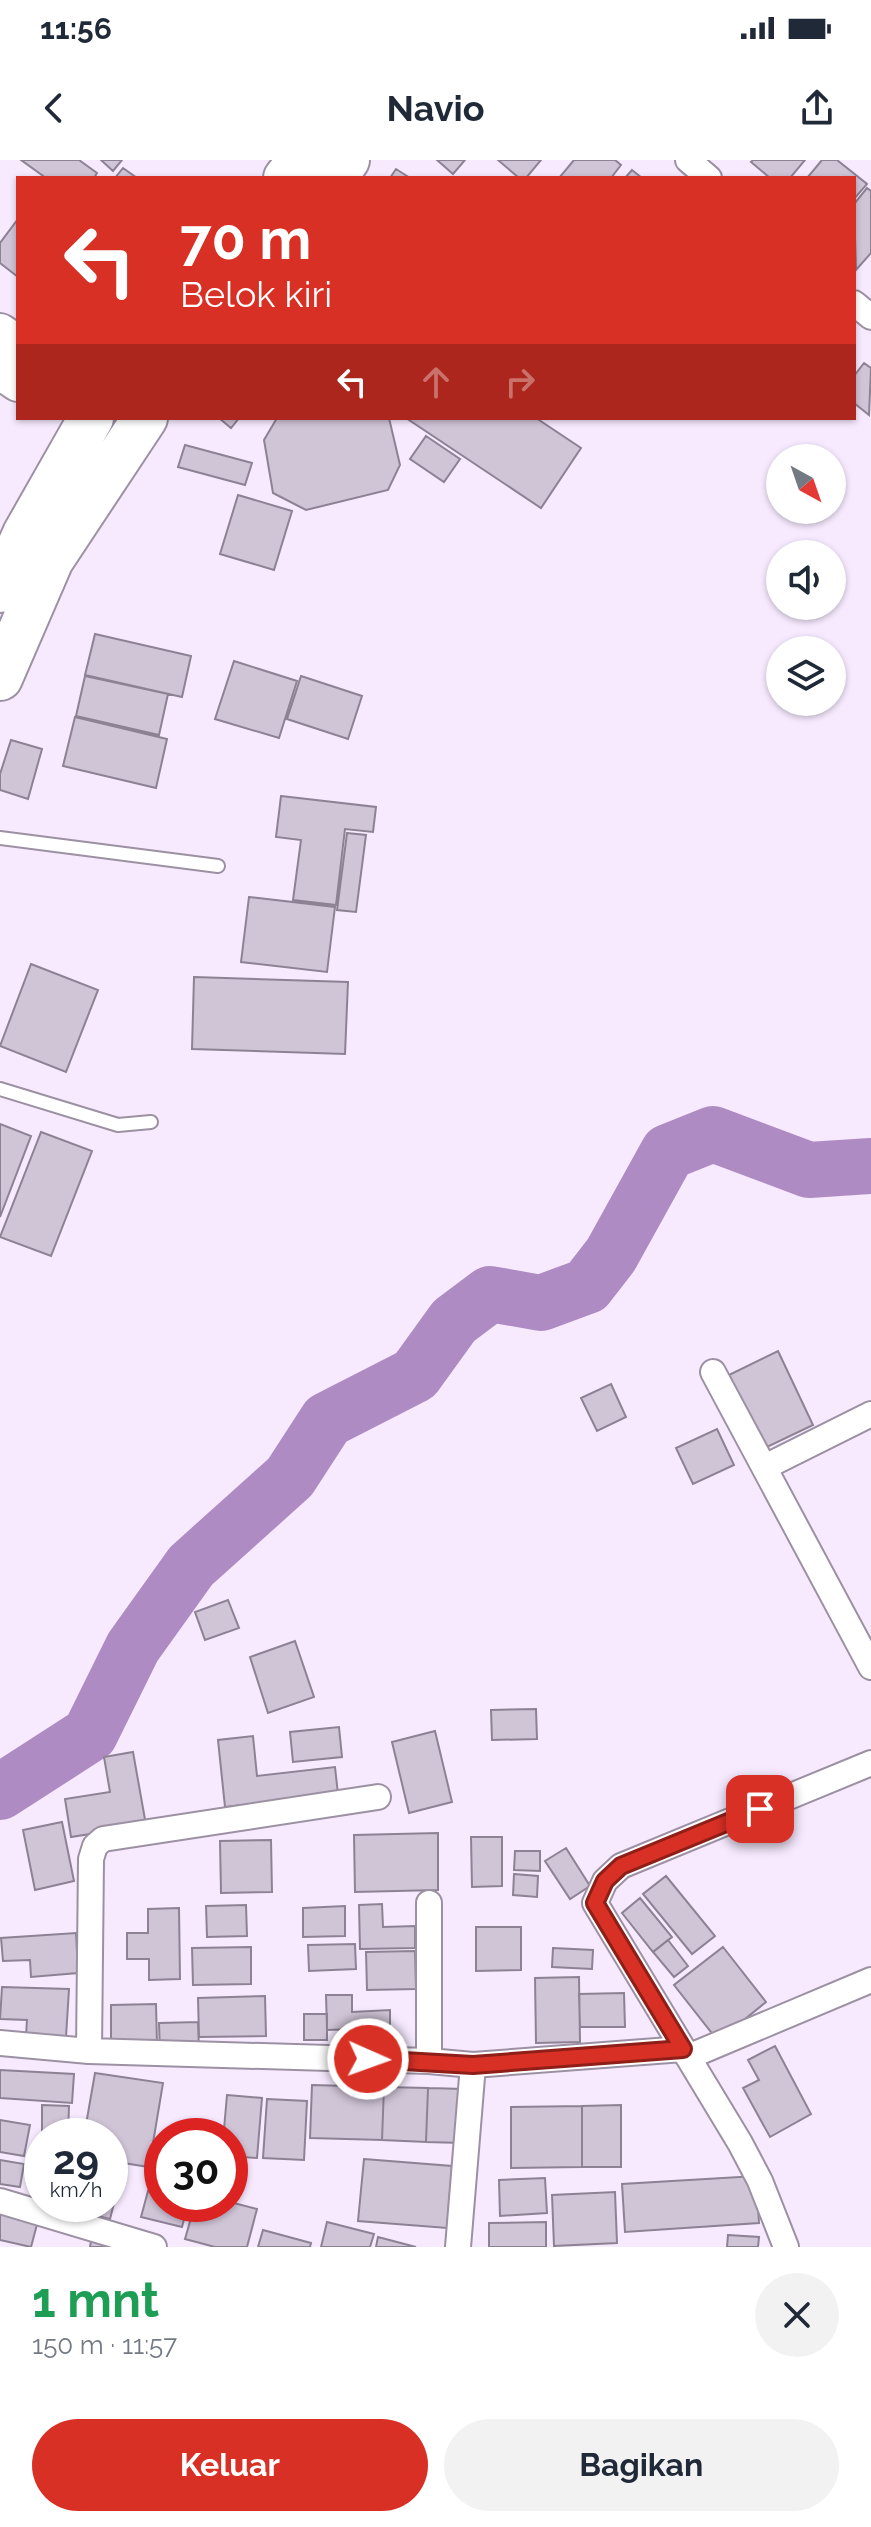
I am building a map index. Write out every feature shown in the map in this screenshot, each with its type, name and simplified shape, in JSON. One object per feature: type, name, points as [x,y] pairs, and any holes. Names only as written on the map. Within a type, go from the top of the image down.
[{"type":"highway","points":[[288,176],[301,160]]},
{"type":"highway","points":[[335,176],[347,160]]},
{"type":"highway","points":[[0,590],[82,421]]},
{"type":"highway","points":[[0,678],[51,560],[134,428]]},
{"type":"main road","points":[[82,421],[134,428]]},
{"type":"street","points":[[688,160],[707,176]]},
{"type":"street","points":[[713,1372],[871,1667]]},
{"type":"street","points":[[765,1467],[871,1414]]},
{"type":"street","points":[[786,2247],[760,2181],[595,1903],[605,1881],[621,1866],[871,1763]]},
{"type":"street","points":[[89,2051],[91,1859],[95,1846],[103,1839],[378,1797]]},
{"type":"street","points":[[429,1903],[429,2061]]},
{"type":"street","points":[[0,2043],[89,2051],[473,2065],[686,2053],[871,1980]]},
{"type":"street","points":[[458,2247],[473,2065]]},
{"type":"street","points":[[0,2201],[154,2247]]},
{"type":"lane","points":[[0,838],[218,866]]},
{"type":"lane","points":[[0,1089],[118,1125],[151,1122]]},
{"type":"building","points":[[21,160],[79,160],[97,173],[95,176],[43,176]]},
{"type":"building","points":[[101,160],[122,160],[113,171]]},
{"type":"building","points":[[437,160],[465,160],[453,174]]},
{"type":"building","points":[[498,160],[541,160],[528,176],[517,176]]},
{"type":"building","points":[[574,160],[615,160],[621,165],[613,176],[561,176]]},
{"type":"building","points":[[805,160],[792,176],[768,176],[751,162]]},
{"type":"building","points":[[822,160],[837,160],[867,184],[856,197],[856,176],[809,176]]},
{"type":"building","points":[[123,168],[134,176],[117,176]]},
{"type":"building","points":[[396,169],[407,176],[391,176]]},
{"type":"building","points":[[867,188],[871,191],[871,253],[856,270],[856,202]]},
{"type":"building","points":[[16,222],[16,275],[0,263],[0,243]]},
{"type":"building","points":[[864,363],[871,368],[869,415],[856,405],[856,373]]},
{"type":"building","points":[[221,420],[237,420],[231,428]]},
{"type":"building","points":[[276,420],[389,420],[400,465],[388,490],[306,510],[273,493],[264,440]]},
{"type":"building","points":[[409,420],[539,420],[581,448],[541,508]]},
{"type":"building","points":[[426,436],[460,459],[444,482],[410,459]]},
{"type":"building","points":[[185,445],[252,463],[245,485],[178,467]]},
{"type":"building","points":[[238,495],[292,511],[274,570],[220,554]]},
{"type":"building","points":[[95,634],[191,656],[182,697],[85,675]]},
{"type":"building","points":[[234,661],[297,681],[279,738],[215,719]]},
{"type":"building","points":[[85,676],[168,694],[159,735],[76,716]]},
{"type":"building","points":[[301,676],[362,696],[348,739],[287,719]]},
{"type":"building","points":[[75,717],[167,739],[156,788],[63,766]]},
{"type":"building","points":[[11,740],[42,749],[28,799],[0,790],[0,774]]},
{"type":"building","points":[[281,796],[376,807],[373,832],[345,829],[336,905],[293,900],[301,840],[276,837]]},
{"type":"building","points":[[347,833],[366,835],[356,912],[337,910]]},
{"type":"building","points":[[249,897],[335,907],[327,972],[241,962]]},
{"type":"building","points":[[31,964],[98,990],[66,1072],[0,1046]]},
{"type":"building","points":[[194,977],[348,982],[345,1054],[192,1049]]},
{"type":"building","points":[[0,1124],[31,1136],[0,1217]]},
{"type":"building","points":[[41,1132],[92,1151],[51,1256],[0,1237]]},
{"type":"building","points":[[778,1351],[813,1425],[765,1448],[729,1375]]},
{"type":"building","points":[[611,1384],[626,1417],[597,1431],[581,1398]]},
{"type":"building","points":[[717,1429],[734,1465],[693,1484],[676,1448]]},
{"type":"building","points":[[228,1600],[239,1628],[205,1640],[195,1612]]},
{"type":"building","points":[[295,1641],[314,1697],[268,1713],[250,1657]]},
{"type":"building","points":[[536,1709],[537,1739],[492,1740],[491,1710]]},
{"type":"building","points":[[339,1727],[342,1757],[293,1762],[290,1732]]},
{"type":"building","points":[[435,1731],[452,1802],[409,1813],[392,1742]]},
{"type":"building","points":[[253,1736],[257,1776],[335,1767],[338,1794],[225,1807],[218,1740]]},
{"type":"building","points":[[133,1752],[146,1825],[71,1837],[65,1799],[110,1792],[104,1757]]},
{"type":"building","points":[[62,1822],[74,1881],[35,1890],[23,1830]]},
{"type":"building","points":[[438,1833],[438,1890],[355,1892],[354,1835]]},
{"type":"building","points":[[471,1837],[502,1837],[502,1886],[472,1887]]},
{"type":"building","points":[[271,1840],[272,1892],[221,1893],[220,1841]]},
{"type":"building","points":[[566,1848],[590,1886],[570,1899],[545,1861]]},
{"type":"building","points":[[515,1851],[540,1851],[540,1871],[514,1870]]},
{"type":"building","points":[[514,1874],[538,1876],[537,1897],[513,1895]]},
{"type":"building","points":[[666,1876],[715,1936],[692,1954],[643,1894]]},
{"type":"building","points":[[640,1898],[672,1937],[653,1952],[622,1913]]},
{"type":"building","points":[[382,1904],[383,1927],[415,1926],[415,1948],[360,1949],[359,1905]]},
{"type":"building","points":[[246,1905],[247,1936],[207,1937],[206,1906]]},
{"type":"building","points":[[345,1906],[345,1936],[303,1937],[303,1908]]},
{"type":"building","points":[[179,1908],[180,1979],[149,1980],[149,1959],[127,1959],[127,1933],[148,1933],[148,1909]]},
{"type":"building","points":[[476,1927],[521,1927],[521,1970],[476,1971]]},
{"type":"building","points":[[76,1933],[78,1973],[31,1977],[30,1960],[3,1961],[1,1938]]},
{"type":"building","points":[[668,1940],[688,1966],[674,1977],[653,1952]]},
{"type":"building","points":[[355,1944],[356,1969],[309,1971],[308,1945]]},
{"type":"building","points":[[251,1947],[251,1984],[193,1985],[192,1948]]},
{"type":"building","points":[[723,1947],[766,2002],[718,2041],[674,1985]]},
{"type":"building","points":[[553,1948],[593,1950],[592,1969],[552,1967]]},
{"type":"building","points":[[415,1951],[416,1989],[367,1990],[366,1952]]},
{"type":"building","points":[[579,1977],[580,2042],[536,2043],[535,1978]]},
{"type":"building","points":[[2,1987],[69,1989],[66,2037],[26,2035],[27,2020],[0,2019]]},
{"type":"building","points":[[624,1993],[625,2027],[580,2027],[579,1994]]},
{"type":"building","points":[[326,1995],[352,1995],[352,2012],[390,2010],[390,2028],[327,2030]]},
{"type":"building","points":[[265,1996],[266,2036],[199,2037],[198,1998]]},
{"type":"building","points":[[156,2004],[157,2043],[111,2044],[111,2005]]},
{"type":"building","points":[[304,2014],[327,2014],[327,2040],[304,2040]]},
{"type":"building","points":[[198,2022],[199,2051],[160,2052],[159,2023]]},
{"type":"building","points":[[775,2046],[811,2114],[770,2137],[743,2088],[759,2080],[748,2060]]},
{"type":"building","points":[[0,2070],[74,2074],[72,2103],[0,2098]]},
{"type":"building","points":[[95,2073],[163,2083],[157,2118],[144,2118],[144,2166],[128,2164],[128,2118],[87,2118]]},
{"type":"building","points":[[312,2085],[384,2087],[382,2140],[310,2138]]},
{"type":"building","points":[[384,2087],[428,2088],[426,2142],[382,2140]]},
{"type":"building","points":[[428,2088],[464,2089],[462,2143],[426,2142]]},
{"type":"building","points":[[227,2095],[262,2098],[257,2158],[248,2157],[248,2118],[225,2118]]},
{"type":"building","points":[[267,2099],[307,2101],[304,2160],[263,2158]]},
{"type":"building","points":[[42,2105],[69,2106],[69,2118],[42,2118]]},
{"type":"building","points":[[621,2105],[621,2167],[582,2167],[582,2106]]},
{"type":"building","points":[[582,2106],[582,2167],[511,2168],[511,2107]]},
{"type":"building","points":[[0,2120],[24,2124],[24,2156],[0,2152]]},
{"type":"building","points":[[364,2159],[452,2166],[447,2228],[358,2221]]},
{"type":"building","points":[[0,2160],[24,2164],[20,2187],[0,2184]]},
{"type":"building","points":[[756,2176],[759,2223],[625,2232],[622,2184]]},
{"type":"building","points":[[545,2178],[547,2213],[500,2216],[499,2180]]},
{"type":"building","points":[[615,2192],[617,2243],[554,2246],[552,2195]]},
{"type":"building","points":[[0,2206],[24,2213],[24,2222],[38,2222],[31,2247],[0,2240]]},
{"type":"building","points":[[248,2207],[257,2209],[247,2247],[215,2247],[185,2239],[190,2222],[248,2222]]},
{"type":"building","points":[[162,2222],[183,2222],[182,2227]]},
{"type":"building","points":[[327,2222],[374,2234],[370,2247],[321,2247]]},
{"type":"building","points":[[546,2222],[546,2247],[489,2247],[489,2223]]},
{"type":"building","points":[[263,2230],[311,2243],[310,2247],[258,2247]]},
{"type":"building","points":[[728,2235],[759,2237],[758,2247],[727,2247]]},
{"type":"building","points":[[378,2237],[416,2247],[376,2247]]},
{"type":"building","points":[[91,2241],[119,2247],[90,2247]]},
{"type":"waterway","points":[[0,1792],[90,1734],[133,1647],[191,1566],[290,1477],[327,1420],[415,1375],[454,1321],[490,1294],[541,1303],[587,1286],[611,1255],[668,1152],[713,1134],[809,1170],[871,1166]]},
{"type":"route","points":[[368,2059],[473,2065],[683,2049],[595,1903],[605,1881],[621,1866],[760,1809]]}]
